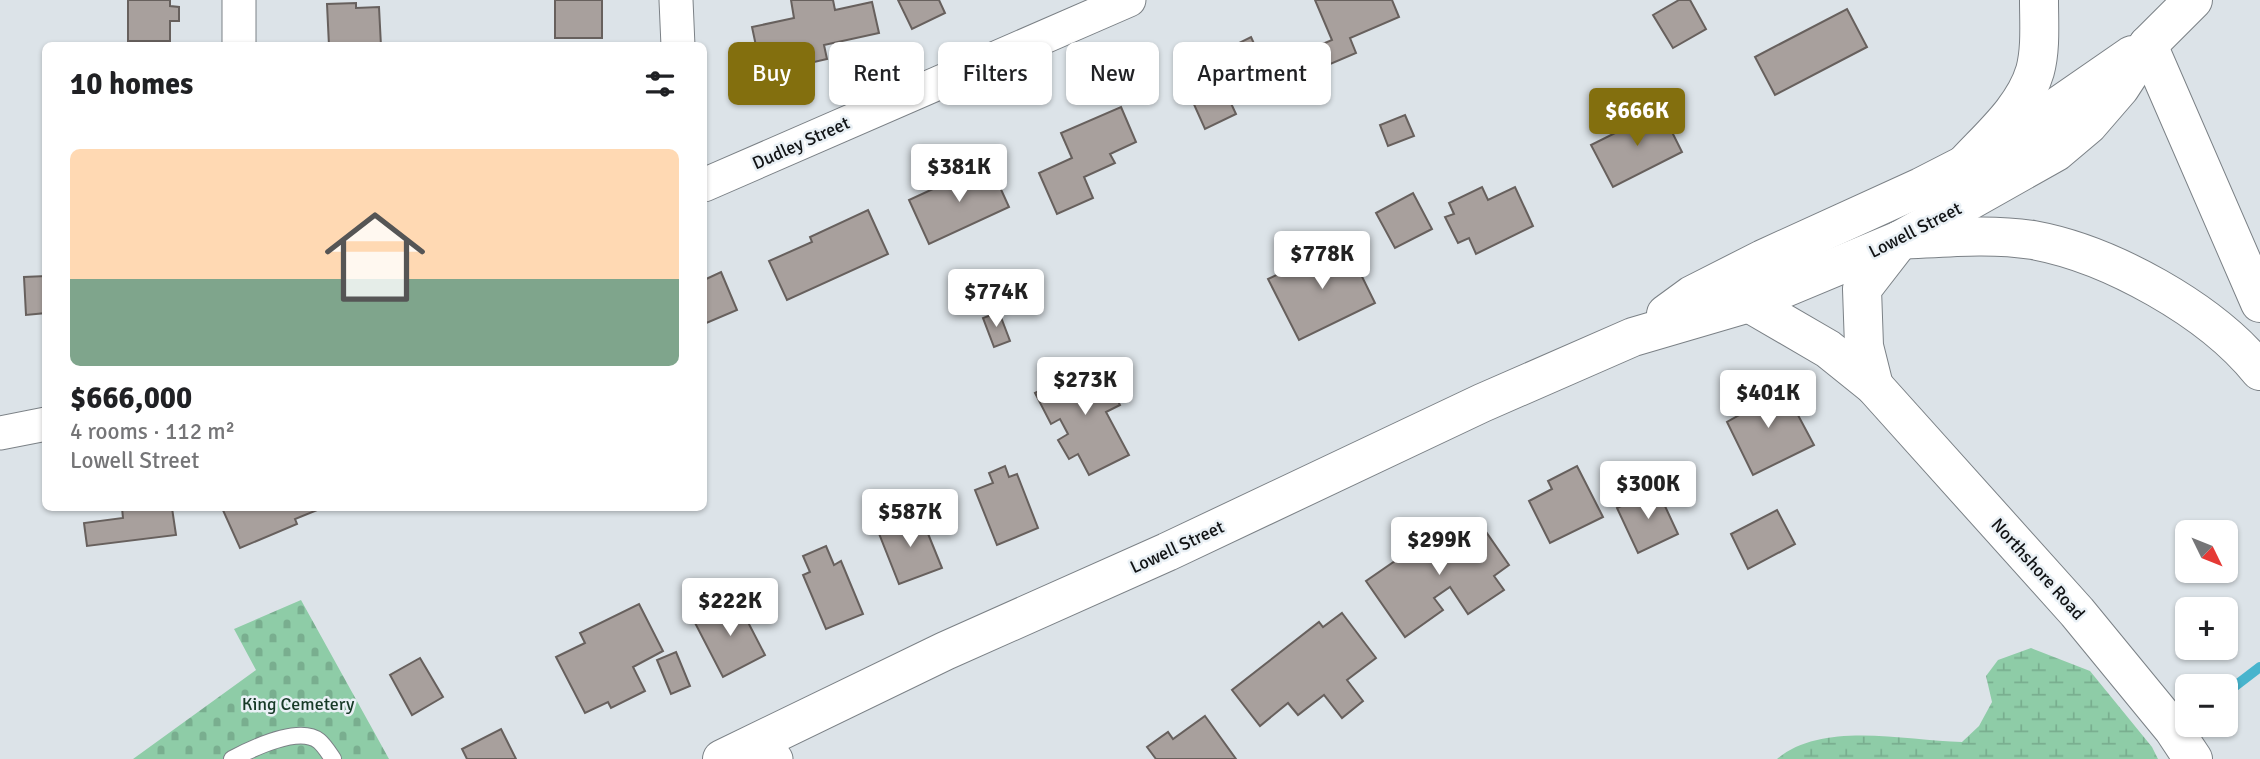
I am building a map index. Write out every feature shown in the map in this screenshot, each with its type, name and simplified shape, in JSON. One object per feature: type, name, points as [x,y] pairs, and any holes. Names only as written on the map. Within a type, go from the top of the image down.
[{"type":"main road","points":[[1966,163],[2017,106],[2027,90],[2035,71],[2039,44],[2039,0]]},
{"type":"main road","name":"Lowell Street","points":[[1633,337],[1692,295],[1999,146],[2148,45],[2193,0]]},
{"type":"main road","points":[[2148,45],[2260,303]]},
{"type":"main road","name":"Lowell Street","points":[[722,759],[768,749],[1482,402],[1633,337],[1749,303],[1900,240],[2056,152],[2088,125],[2120,88],[2148,45]]},
{"type":"main road","points":[[1900,240],[1975,237],[2032,240],[2084,254],[2180,302],[2217,329],[2260,371]]},
{"type":"main road","name":"Northshore Road","points":[[1874,386],[1864,346],[1861,289],[1900,240]]},
{"type":"main road","name":"Northshore Road","points":[[1749,303],[1828,349],[1874,386],[2077,612],[2173,729],[2193,759]]},
{"type":"street","points":[[239,0],[239,42]]},
{"type":"street","points":[[676,0],[677,42]]},
{"type":"street","name":"Dudley Street","points":[[707,184],[1113,4]]},
{"type":"street","points":[[0,433],[42,425]]},
{"type":"lane","points":[[232,759],[287,737],[307,737],[318,739],[333,759]]},
{"type":"green space","name":"King Cemetery","points":[[301,600],[389,759],[133,759],[256,670],[234,629]]},
{"type":"green space","points":[[2031,648],[2090,671],[2152,747],[2158,759],[1777,759],[1796,747],[1841,736],[1962,742],[1979,726],[1992,702],[1986,676],[1998,660]]},
{"type":"building","points":[[128,0],[170,0],[170,6],[179,7],[179,21],[170,21],[170,41],[128,41]]},
{"type":"building","points":[[555,0],[602,0],[602,38],[555,38]]},
{"type":"building","points":[[791,0],[833,0],[835,10],[872,2],[879,33],[829,42],[824,45],[827,59],[815,62],[815,42],[755,42],[752,27],[794,18]]},
{"type":"building","points":[[898,0],[939,0],[945,13],[912,29]]},
{"type":"building","points":[[1315,0],[1392,0],[1399,17],[1350,38],[1356,53],[1331,64],[1331,42],[1327,42],[1332,40]]},
{"type":"building","points":[[1679,0],[1690,0],[1706,29],[1673,48],[1653,15]]},
{"type":"building","points":[[356,3],[356,8],[379,7],[381,42],[329,42],[327,4]]},
{"type":"building","points":[[1847,9],[1867,47],[1775,95],[1755,57]]},
{"type":"building","points":[[1194,105],[1232,105],[1236,114],[1205,129]]},
{"type":"building","points":[[1121,107],[1136,142],[1110,154],[1115,163],[1084,177],[1093,198],[1057,214],[1039,173],[1072,158],[1061,133]]},
{"type":"building","points":[[1661,110],[1682,152],[1613,187],[1591,145]]},
{"type":"building","points":[[1405,115],[1414,136],[1388,146],[1380,125]]},
{"type":"building","points":[[989,163],[1009,207],[929,244],[909,200]]},
{"type":"building","points":[[1482,187],[1488,200],[1515,187],[1533,226],[1476,254],[1469,238],[1458,243],[1445,217],[1454,214],[1449,203]]},
{"type":"building","points":[[1413,193],[1432,229],[1395,248],[1376,213]]},
{"type":"building","points":[[868,210],[888,254],[787,300],[769,261],[812,242],[810,237]]},
{"type":"building","points":[[1345,242],[1375,303],[1299,340],[1268,279]]},
{"type":"building","points":[[721,272],[737,310],[707,323],[707,279]]},
{"type":"building","points":[[42,276],[42,313],[26,315],[24,277]]},
{"type":"building","points":[[999,312],[1010,341],[994,347],[983,318]]},
{"type":"building","points":[[1097,361],[1120,405],[1106,412],[1129,455],[1089,475],[1078,454],[1069,459],[1058,440],[1068,434],[1060,419],[1051,424],[1035,393]]},
{"type":"building","points":[[1783,387],[1814,445],[1753,475],[1727,422],[1741,414],[1737,403],[1744,393],[1754,392],[1762,397]]},
{"type":"building","points":[[1005,466],[1009,477],[1017,474],[1038,528],[997,545],[975,490],[993,483],[989,473]]},
{"type":"building","points":[[1577,466],[1603,517],[1550,543],[1529,501],[1552,489],[1548,481]]},
{"type":"building","points":[[1657,489],[1678,534],[1638,553],[1617,508]]},
{"type":"building","points":[[1777,510],[1795,544],[1748,569],[1731,534]]},
{"type":"building","points":[[122,511],[172,511],[176,535],[87,546],[84,523],[123,518]]},
{"type":"building","points":[[223,511],[315,511],[295,519],[297,524],[240,548]]},
{"type":"building","points":[[920,514],[942,568],[899,584],[878,531]]},
{"type":"building","points":[[1453,521],[1467,541],[1484,529],[1509,565],[1494,576],[1504,590],[1468,614],[1450,587],[1434,598],[1443,610],[1405,637],[1366,581]]},
{"type":"building","points":[[826,546],[834,565],[841,561],[863,614],[826,629],[803,575],[810,572],[803,556]]},
{"type":"building","points":[[736,599],[765,655],[723,677],[694,621]]},
{"type":"building","points":[[639,604],[663,651],[633,667],[645,691],[611,708],[608,702],[585,713],[556,657],[585,643],[580,633]]},
{"type":"building","points":[[1342,613],[1376,658],[1347,680],[1363,701],[1342,718],[1324,695],[1298,715],[1288,703],[1260,726],[1232,690],[1319,622],[1323,627]]},
{"type":"building","points":[[676,652],[690,686],[671,694],[657,660]]},
{"type":"building","points":[[420,658],[443,697],[412,715],[390,675]]},
{"type":"building","points":[[1205,716],[1236,759],[1156,759],[1147,747],[1168,732],[1173,739]]},
{"type":"building","points":[[501,729],[516,759],[467,759],[462,749]]},
{"type":"waterway","points":[[2238,684],[2260,667]]}]
